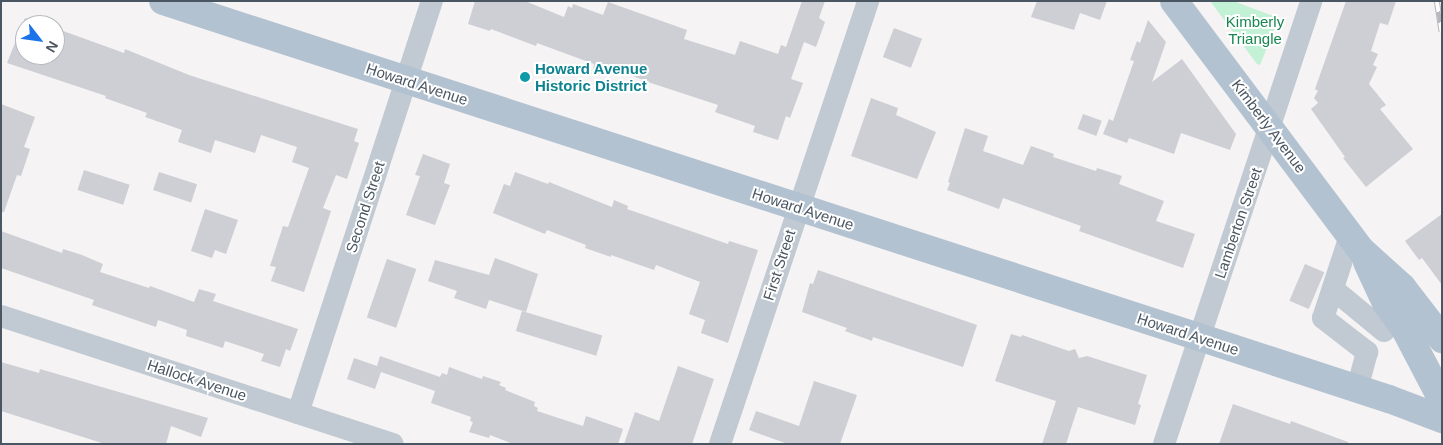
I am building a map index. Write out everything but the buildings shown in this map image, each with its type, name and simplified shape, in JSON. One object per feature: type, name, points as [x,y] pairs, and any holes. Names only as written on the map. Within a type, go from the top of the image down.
[{"type":"main road","name":"Howard Avenue","points":[[163,1],[1199,337],[1358,389],[1442,419]]},
{"type":"main road","name":"Kimberly Avenue","points":[[1174,1],[1270,126],[1356,244]]},
{"type":"main road","points":[[1356,244],[1386,303],[1390,324],[1418,353],[1442,400]]},
{"type":"main road","points":[[1356,244],[1402,288],[1442,340]]},
{"type":"street","name":"Second Street","points":[[298,413],[432,1]]},
{"type":"street","name":"First Street","points":[[720,444],[868,1]]},
{"type":"street","name":"Lamberton Street","points":[[1164,444],[1311,1]]},
{"type":"street","points":[[1356,244],[1333,289],[1323,318],[1367,352]]},
{"type":"street","points":[[1333,289],[1390,324],[1367,352],[1358,389]]},
{"type":"street","name":"Hallock Avenue","points":[[1,316],[393,444]]},
{"type":"green space","name":"Kimberly Triangle","points":[[1210,1],[1233,1],[1279,18],[1260,65],[1257,64]]},
{"type":"railway","points":[[1437,1],[1442,32]]},
{"type":"place","name":"Howard Avenue Historic District","points":[[525,77]]}]
